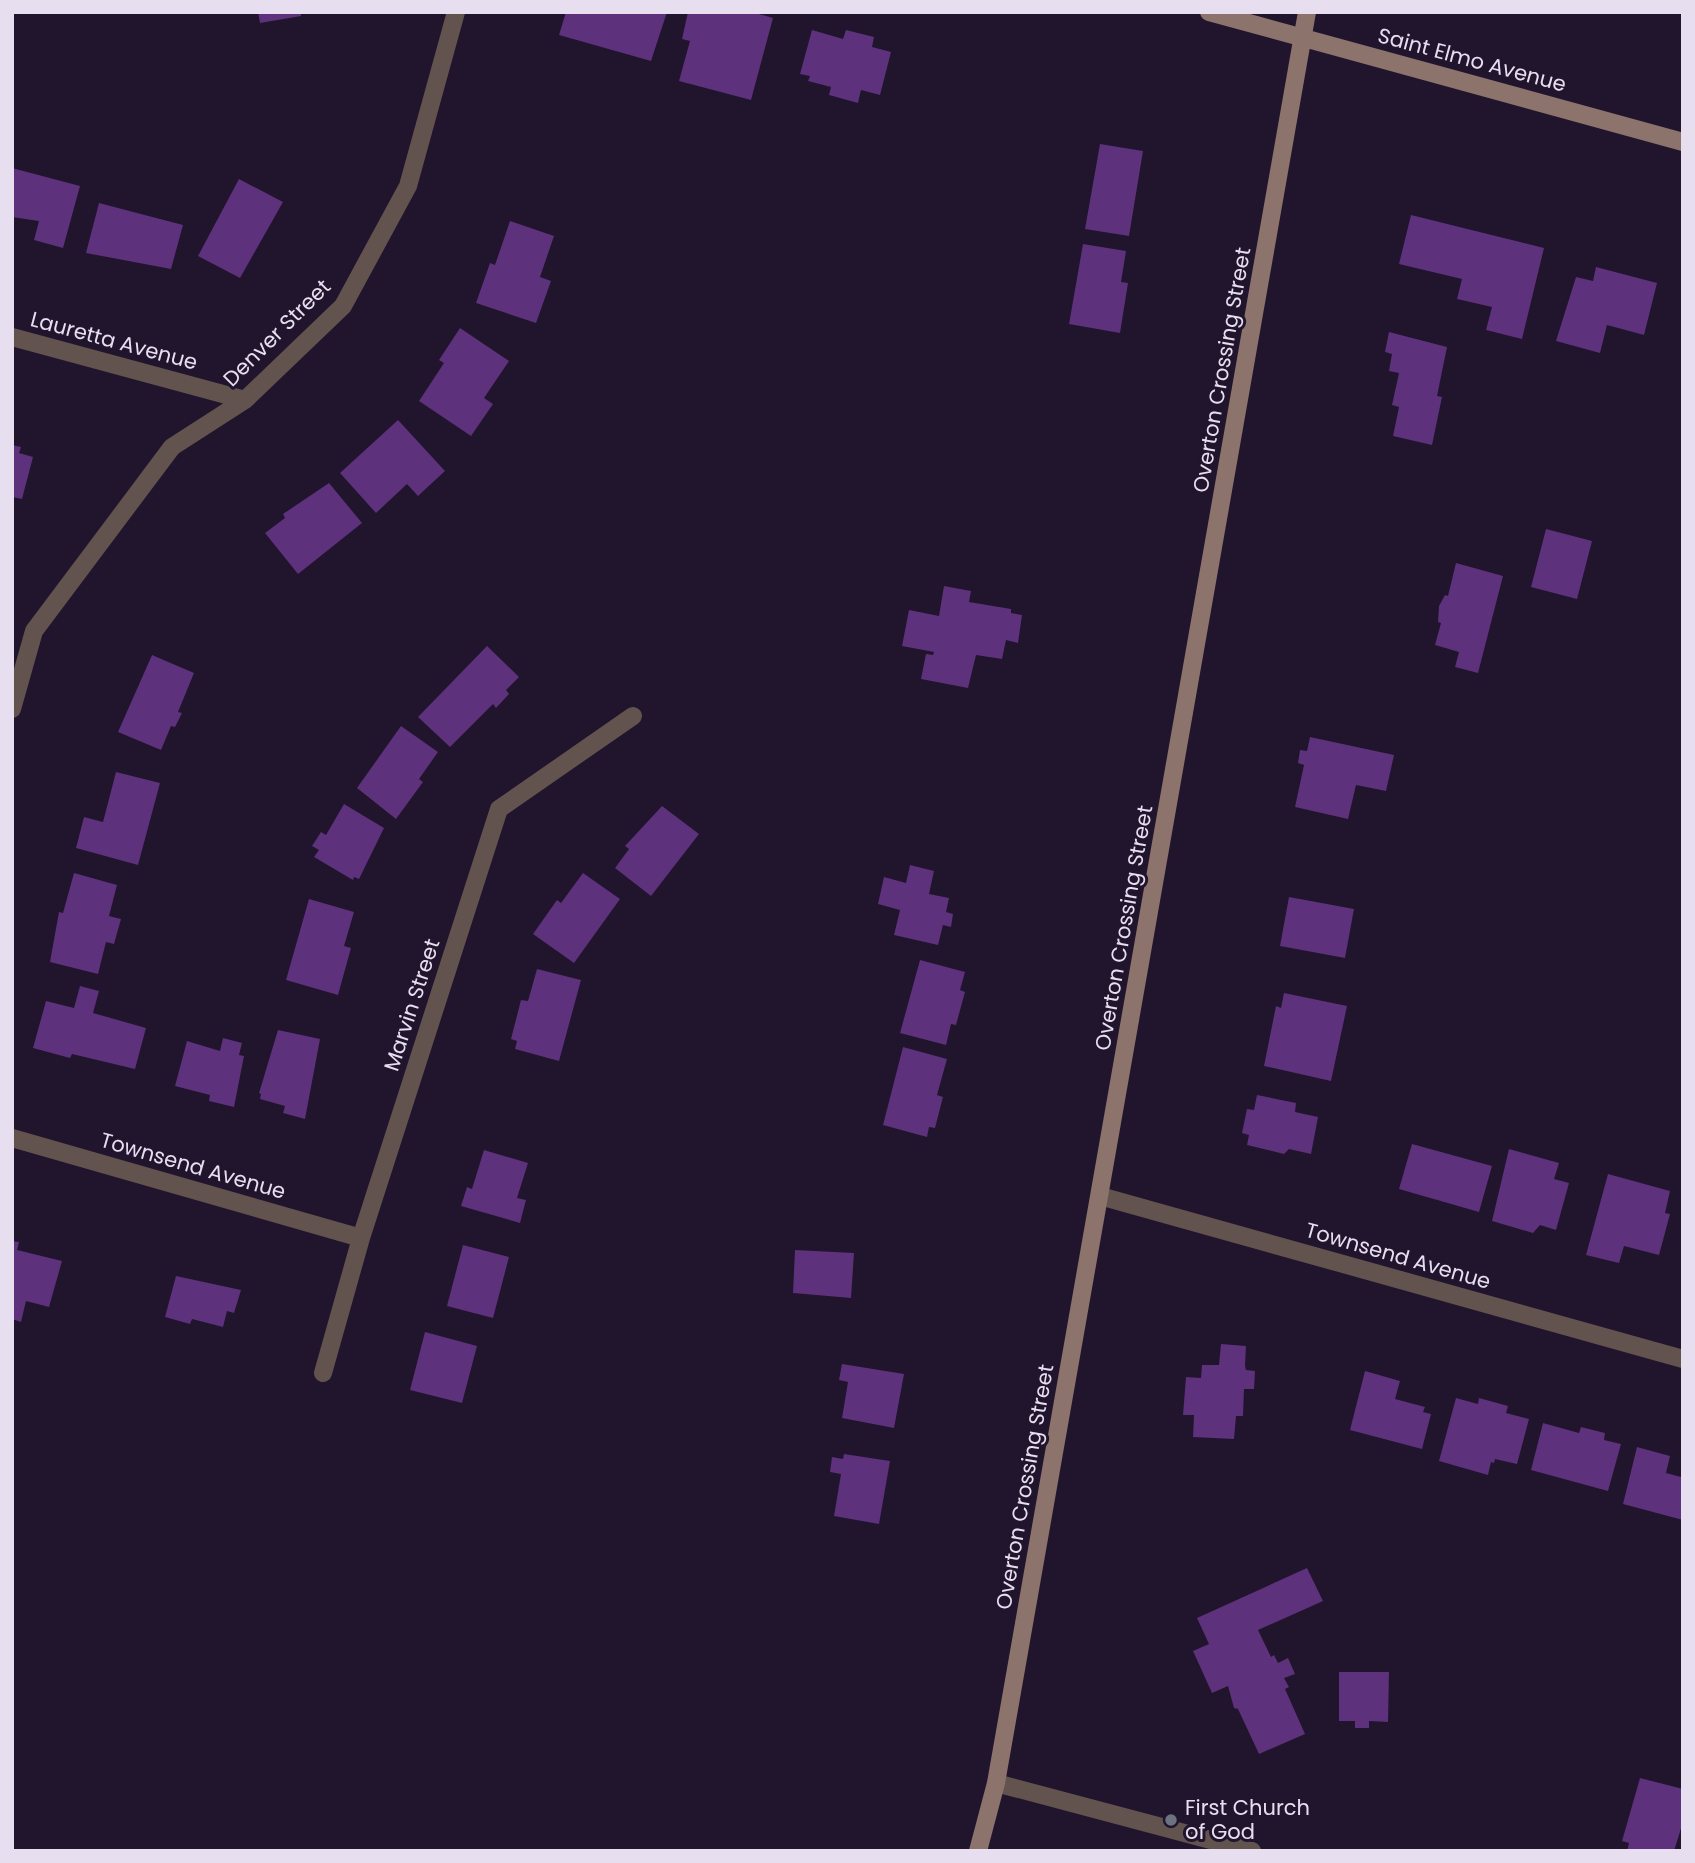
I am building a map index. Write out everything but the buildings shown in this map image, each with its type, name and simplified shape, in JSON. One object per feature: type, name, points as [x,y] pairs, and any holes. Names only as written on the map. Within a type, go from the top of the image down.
[{"type":"street","name":"Denver Street","points":[[12,709],[34,631],[172,447],[245,400],[343,306],[408,186],[456,12]]},
{"type":"street","name":"Saint Elmo Avenue","points":[[1209,12],[1683,142]]},
{"type":"street","name":"Overton Crossing Street","points":[[978,1851],[996,1783],[1307,12]]},
{"type":"street","name":"Lauretta Avenue","points":[[12,337],[245,400]]},
{"type":"street","name":"Marvin Street","points":[[323,1373],[361,1238],[499,809],[633,716]]},
{"type":"street","name":"Townsend Avenue","points":[[12,1138],[361,1238]]},
{"type":"street","name":"Townsend Avenue","points":[[1100,1196],[1683,1359]]},
{"type":"street","points":[[996,1783],[1252,1851]]},
{"type":"place","name":"First Church of God","points":[[1171,1820]]}]
